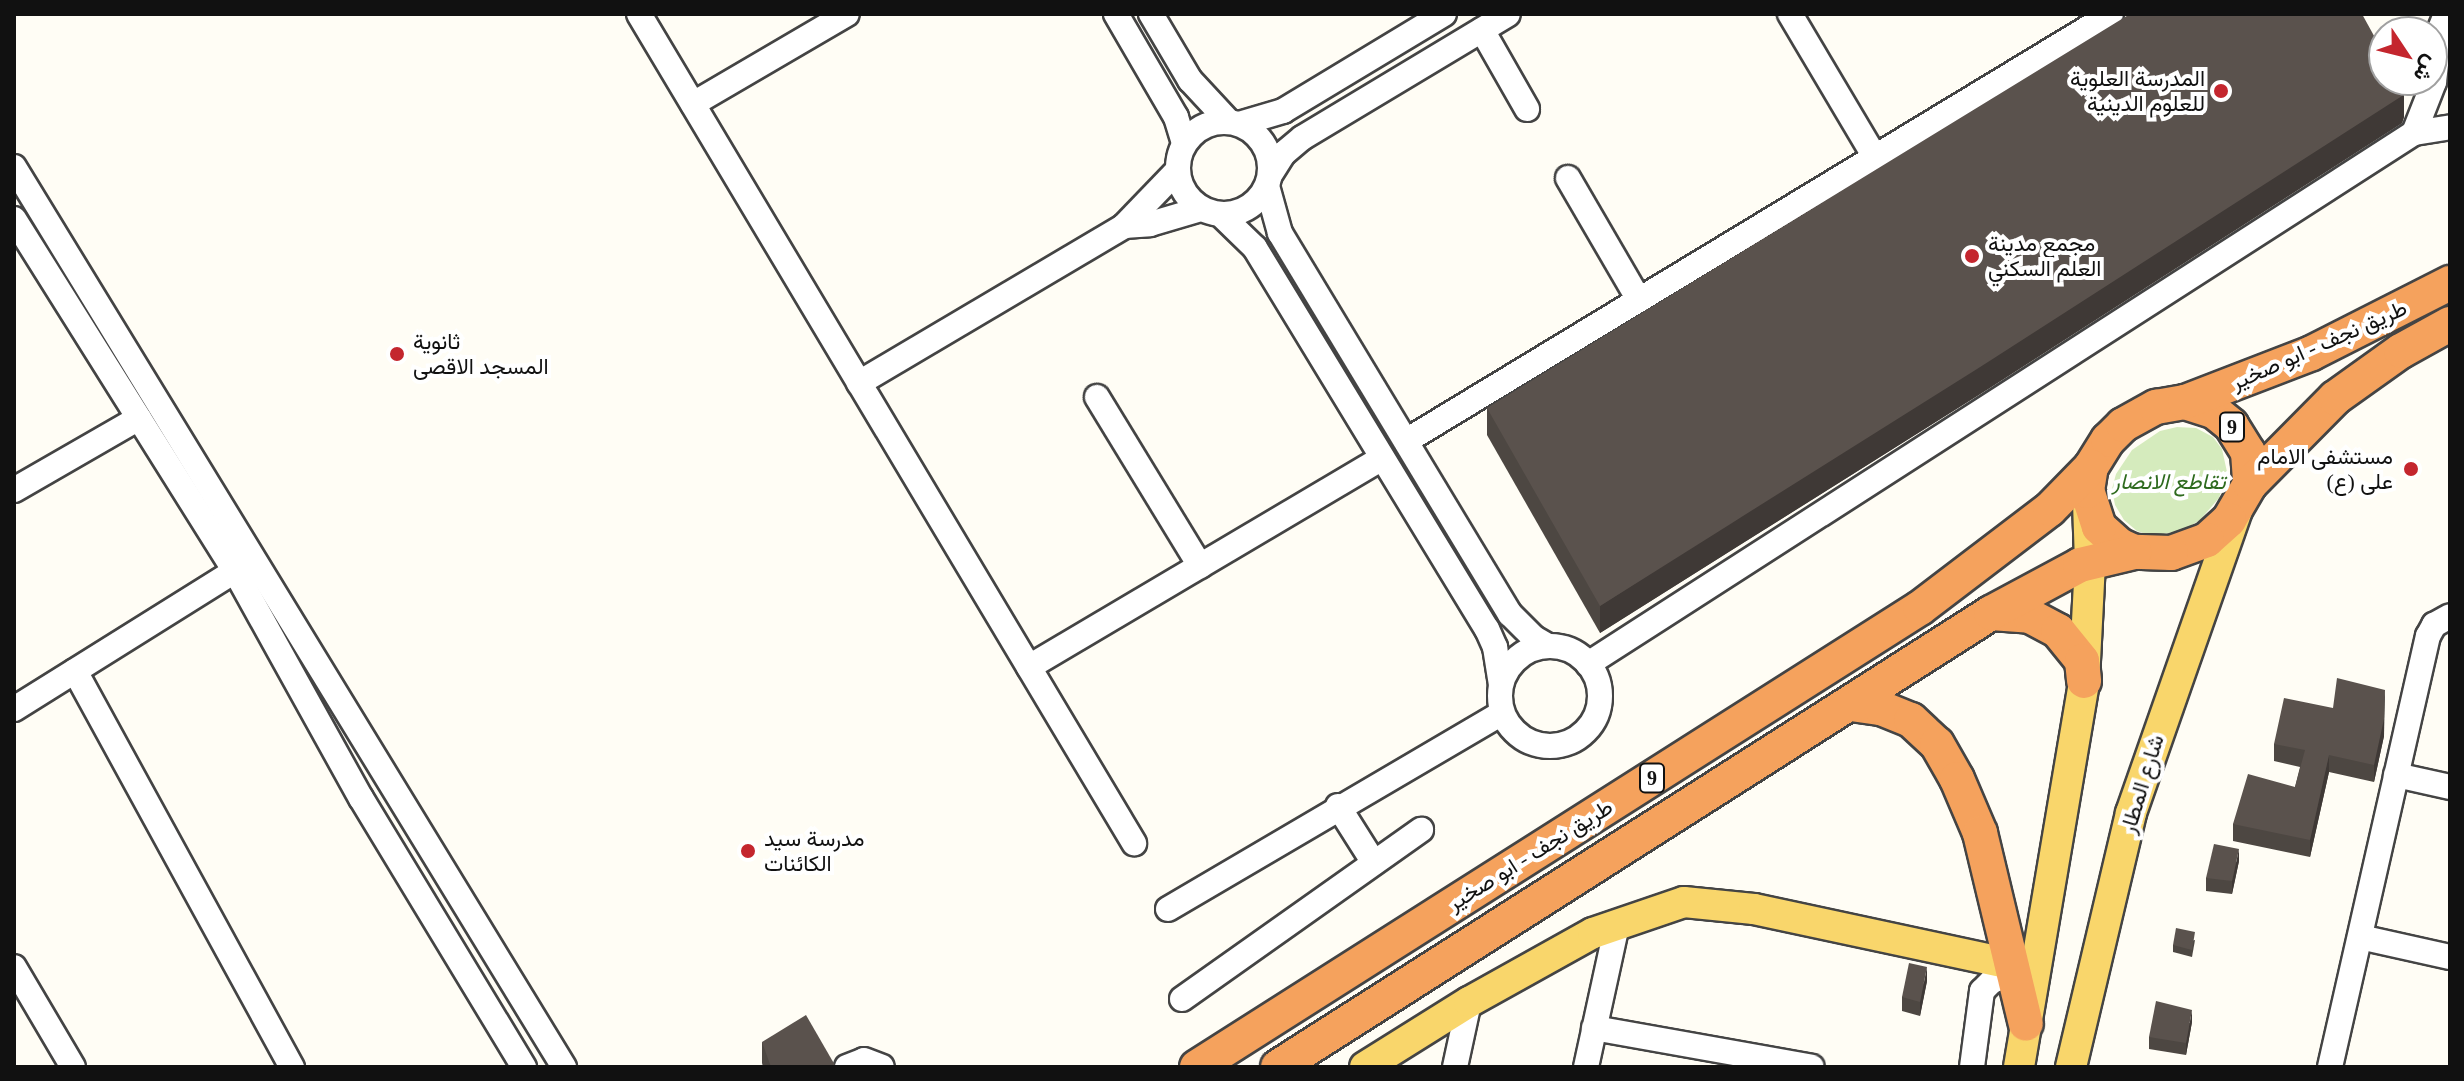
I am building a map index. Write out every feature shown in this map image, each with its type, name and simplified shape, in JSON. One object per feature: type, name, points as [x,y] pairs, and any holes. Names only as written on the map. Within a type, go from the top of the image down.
[{"type":"highway","name":"طريق نجف - ابو صخير","points":[[2185,402],[2312,353],[2450,283]]},
{"type":"highway","name":"طريق نجف - ابو صخير","points":[[2244,496],[2335,398],[2401,351],[2450,324]]},
{"type":"highway","name":"9","points":[[2089,479],[2108,440],[2123,425],[2156,407],[2185,402],[2215,412],[2231,425],[2248,452],[2244,496],[2217,532],[2189,549],[2171,553],[2134,552]]},
{"type":"highway","name":"طريق نجف - ابو صخير","points":[[1197,1067],[1920,608],[2089,479]]},
{"type":"highway","points":[[2089,479],[2094,515],[2104,533],[2134,552]]},
{"type":"highway","name":"طريق نجف - ابو صخير","points":[[1278,1067],[1991,613],[2055,576],[2090,562],[2134,552]]},
{"type":"highway","points":[[1991,613],[2030,616],[2058,631],[2082,661],[2084,681]]},
{"type":"highway","points":[[1851,704],[1897,713],[1911,720],[1937,744],[1964,791],[1980,833],[2026,1024]]},
{"type":"main road","points":[[2019,1067],[2084,681],[2090,562],[2089,479]]},
{"type":"main road","name":"شارع المطار","points":[[2071,1067],[2131,813],[2244,496]]},
{"type":"main road","points":[[1365,1067],[1469,1002],[1593,933],[1684,902],[1754,909],[2011,968]]},
{"type":"street","points":[[639,14],[1134,843]]},
{"type":"street","points":[[693,104],[847,14]]},
{"type":"street","points":[[859,383],[1124,226],[1177,171],[1184,144],[1176,117],[1116,14]]},
{"type":"street","points":[[1151,14],[1190,80],[1234,123],[1259,137],[1267,150],[1269,180],[1280,233],[1510,614],[1534,638],[1548,646],[1577,654],[1588,664],[1598,681],[1600,700],[1595,719],[1574,740],[1546,747],[1527,742],[1512,730],[1502,713],[1497,655],[1487,629],[1255,248],[1181,186],[1177,171]]},
{"type":"street","points":[[1184,144],[1203,126],[1234,123],[1283,111],[1444,14]]},
{"type":"street","points":[[1124,226],[1250,207],[1283,154],[1302,138],[1508,14]]},
{"type":"street","points":[[1790,14],[1875,157]]},
{"type":"street","points":[[1406,441],[2111,14]]},
{"type":"street","points":[[2414,133],[2434,82],[2440,29],[2446,14]]},
{"type":"street","points":[[1482,30],[1527,109]]},
{"type":"street","points":[[1588,664],[2414,133],[2450,127]]},
{"type":"street","points":[[14,167],[564,1067]]},
{"type":"street","points":[[1568,178],[1639,300]]},
{"type":"street","points":[[14,219],[235,571],[361,798],[524,1067]]},
{"type":"street","points":[[81,326],[104,314]]},
{"type":"street","points":[[1097,397],[1200,566]]},
{"type":"street","points":[[14,490],[139,418]]},
{"type":"street","points":[[1029,667],[1382,458]]},
{"type":"street","points":[[14,709],[235,571]]},
{"type":"street","points":[[2330,1067],[2428,636],[2434,625],[2450,616]]},
{"type":"street","points":[[1501,684],[1518,657],[1548,646]]},
{"type":"street","points":[[75,671],[292,1067]]},
{"type":"street","points":[[1168,909],[1338,806],[1502,713]]},
{"type":"street","points":[[2396,775],[2450,787]]},
{"type":"street","points":[[361,798],[389,780]]},
{"type":"street","points":[[1338,806],[1374,863]]},
{"type":"street","points":[[1182,999],[1421,830]]},
{"type":"street","points":[[1586,1067],[1617,925]]},
{"type":"street","points":[[2360,937],[2450,957]]},
{"type":"street","points":[[14,967],[73,1067]]},
{"type":"street","points":[[1972,1067],[1982,991],[2011,968]]},
{"type":"street","points":[[1455,1067],[1469,1002]]},
{"type":"street","points":[[1594,1028],[1812,1067]]},
{"type":"street","points":[[847,1067],[864,1060],[882,1067]]},
{"type":"green space","name":"تقاطع الانصار","points":[[2177,427],[2196,428],[2213,437],[2222,449],[2227,472],[2219,498],[2200,520],[2184,530],[2153,536],[2137,531],[2124,520],[2115,505],[2112,489],[2116,474],[2132,450],[2160,431]]},
{"type":"building","points":[[2130,14],[2362,14],[2368,25],[2368,96],[2402,96],[1600,606],[1487,408]]},
{"type":"building","points":[[2337,678],[2385,690],[2384,719],[2374,765],[2329,755],[2310,840],[2233,824],[2248,774],[2295,787],[2305,750],[2274,744],[2284,698],[2333,708]]},
{"type":"building","points":[[2214,844],[2239,849],[2232,881],[2206,878]]},
{"type":"building","points":[[2176,928],[2195,932],[2192,950],[2173,945]]},
{"type":"building","points":[[1909,963],[1927,967],[1920,1002],[1902,997]]},
{"type":"building","points":[[2156,1001],[2192,1010],[2186,1043],[2149,1037]]},
{"type":"building","points":[[806,1015],[836,1067],[771,1067],[762,1042]]},
{"type":"place","name":"المدرسة العلوية للعلوم الدينية","points":[[2221,91]]},
{"type":"place","name":"مجمع مدينة العلم السكني","points":[[1972,256]]},
{"type":"place","name":"ثانوية المسجد الاقصى","points":[[397,354]]},
{"type":"place","name":"مستشفی الامام علی (ع)","points":[[2411,469]]},
{"type":"place","name":"مدرسة سيد الكائنات","points":[[748,851]]}]
